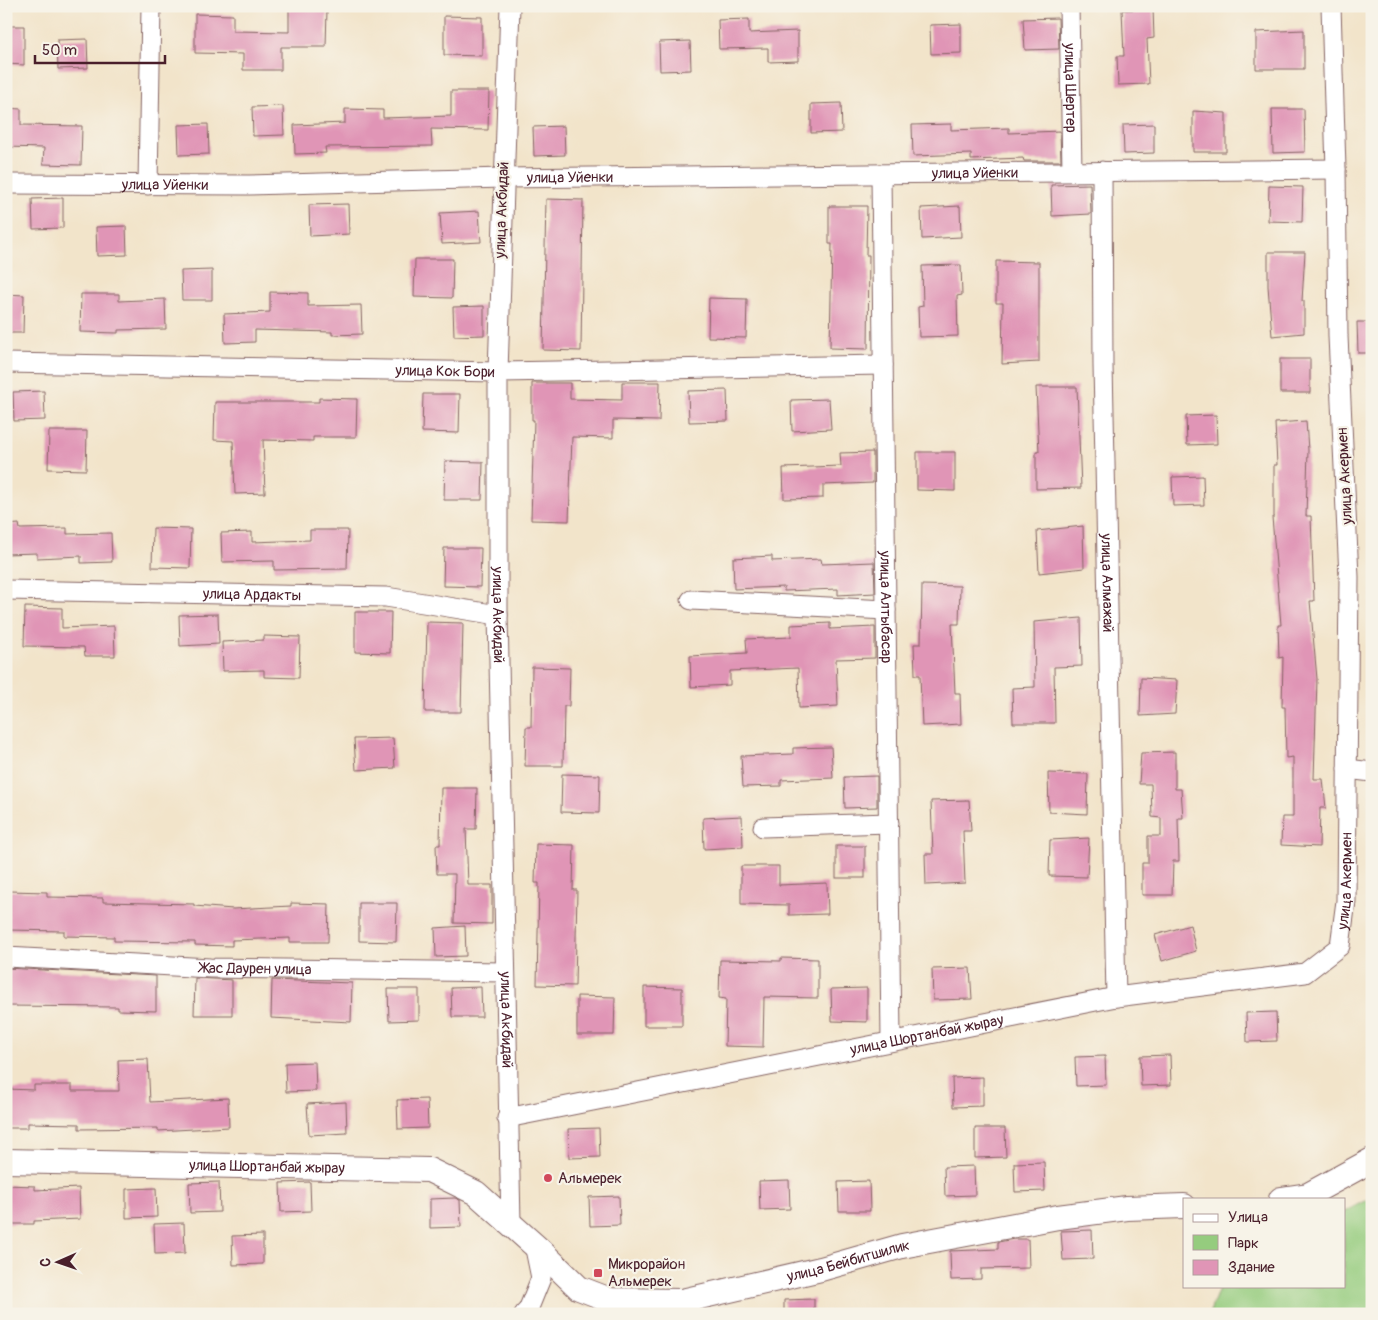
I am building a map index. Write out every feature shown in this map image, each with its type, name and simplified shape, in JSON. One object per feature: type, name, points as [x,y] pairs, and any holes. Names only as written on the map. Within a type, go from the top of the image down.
[{"type":"street","points":[[148,185],[151,6]]},
{"type":"street","name":"улица Акбидай","points":[[510,6],[498,372],[498,615],[507,1118],[511,1223]]},
{"type":"street","name":"улица Шертер","points":[[1069,6],[1072,171]]},
{"type":"street","name":"улица Акермен","points":[[1331,6],[1336,169],[1338,336],[1349,577],[1346,901],[1340,946]]},
{"type":"street","name":"улица Уйенки","points":[[6,184],[249,185],[503,178],[1336,169]]},
{"type":"street","name":"улица Алмажай","points":[[1102,171],[1103,366],[1116,997]]},
{"type":"street","name":"улица Алтыбасар","points":[[881,175],[891,1041]]},
{"type":"street","name":"улица Кок Бори","points":[[6,364],[498,372],[883,365]]},
{"type":"street","name":"улица Ардакты","points":[[6,590],[386,596],[498,615]]},
{"type":"street","points":[[691,600],[886,610]]},
{"type":"street","points":[[1348,769],[1372,772]]},
{"type":"street","points":[[763,827],[889,823]]},
{"type":"street","name":"улица Шортанбай жырау","points":[[507,1118],[1116,997],[1304,973],[1340,946]]},
{"type":"street","name":"Жас Даурен улица","points":[[6,957],[210,968],[504,972]]},
{"type":"street","points":[[1288,1198],[1308,1195],[1372,1160]]},
{"type":"street","name":"улица Шортанбай жырау","points":[[6,1161],[428,1170],[476,1193],[511,1223]]},
{"type":"street","name":"улица Бейбитшилик","points":[[511,1223],[579,1288],[610,1300],[682,1301],[821,1269],[921,1242],[1058,1217],[1127,1208],[1183,1206]]},
{"type":"street","points":[[524,1314],[528,1310],[541,1278],[534,1244]]},
{"type":"green space","points":[[1372,1197],[1372,1314],[1209,1314],[1219,1288],[1346,1288],[1346,1211]]},
{"type":"building","points":[[289,8],[327,9],[326,47],[281,47],[281,70],[243,70],[243,54],[195,53],[195,14],[233,15],[233,31],[289,32]]},
{"type":"building","points":[[1153,9],[1154,38],[1147,39],[1149,84],[1118,85],[1117,56],[1124,56],[1122,10]]},
{"type":"building","points":[[444,16],[482,17],[482,56],[444,55]]},
{"type":"building","points":[[1058,18],[1059,49],[1025,50],[1023,19]]},
{"type":"building","points":[[749,19],[749,33],[798,31],[798,61],[768,62],[768,48],[719,49],[718,20]]},
{"type":"building","points":[[961,24],[961,53],[931,54],[930,25]]},
{"type":"building","points":[[6,26],[24,26],[24,65],[6,64]]},
{"type":"building","points":[[1304,30],[1304,69],[1256,69],[1256,32]]},
{"type":"building","points":[[87,39],[88,68],[58,69],[57,40]]},
{"type":"building","points":[[690,41],[691,70],[660,71],[659,42]]},
{"type":"building","points":[[451,91],[489,91],[488,130],[431,129],[432,146],[325,147],[326,153],[295,154],[294,125],[345,123],[345,109],[383,110],[383,118],[451,116]]},
{"type":"building","points":[[841,103],[842,132],[811,133],[811,104]]},
{"type":"building","points":[[283,106],[284,135],[253,136],[252,107]]},
{"type":"building","points":[[6,108],[21,109],[21,125],[82,126],[81,165],[43,164],[44,148],[6,147]]},
{"type":"building","points":[[1272,109],[1304,109],[1305,152],[1273,153]]},
{"type":"building","points":[[1193,111],[1226,113],[1226,152],[1193,152]]},
{"type":"building","points":[[208,124],[209,154],[179,155],[178,125]]},
{"type":"building","points":[[951,124],[951,130],[1009,128],[1009,133],[1060,131],[1061,161],[1024,161],[1023,158],[971,160],[971,154],[913,156],[912,125]]},
{"type":"building","points":[[1154,124],[1154,153],[1124,154],[1123,125]]},
{"type":"building","points":[[564,126],[565,155],[534,156],[533,127]]},
{"type":"building","points":[[1090,184],[1091,214],[1052,216],[1051,185]]},
{"type":"building","points":[[1269,186],[1303,187],[1302,222],[1268,221]]},
{"type":"building","points":[[63,198],[63,228],[33,229],[32,199]]},
{"type":"building","points":[[546,199],[583,200],[581,351],[543,350]]},
{"type":"building","points":[[348,204],[349,234],[310,236],[309,205]]},
{"type":"building","points":[[829,206],[867,206],[866,255],[869,255],[868,349],[830,348],[832,244],[829,244]]},
{"type":"building","points":[[960,206],[961,237],[922,239],[921,208]]},
{"type":"building","points":[[479,211],[481,242],[442,244],[440,213]]},
{"type":"building","points":[[126,226],[127,255],[97,256],[96,227]]},
{"type":"building","points":[[1268,252],[1305,252],[1302,301],[1304,301],[1304,333],[1272,336],[1268,286]]},
{"type":"building","points":[[415,259],[453,259],[452,298],[414,297]]},
{"type":"building","points":[[996,261],[1039,262],[1039,362],[1002,364],[1003,303],[996,303]]},
{"type":"building","points":[[961,265],[962,295],[957,296],[958,336],[919,337],[918,307],[923,306],[922,266]]},
{"type":"building","points":[[212,270],[212,300],[182,300],[181,271]]},
{"type":"building","points":[[270,292],[308,293],[308,306],[361,305],[362,334],[332,335],[332,332],[255,330],[255,342],[225,343],[224,314],[270,312]]},
{"type":"building","points":[[6,294],[24,295],[23,333],[6,333]]},
{"type":"building","points":[[81,294],[119,294],[119,301],[165,299],[166,329],[118,330],[118,333],[80,332]]},
{"type":"building","points":[[709,298],[747,299],[746,338],[708,337]]},
{"type":"building","points":[[484,306],[484,335],[454,336],[453,307]]},
{"type":"building","points":[[1357,322],[1372,322],[1372,353],[1358,353]]},
{"type":"building","points":[[1280,359],[1310,359],[1310,393],[1280,393]]},
{"type":"building","points":[[622,382],[660,382],[659,421],[613,420],[613,438],[572,437],[569,521],[531,520],[534,420],[532,420],[532,383],[570,383],[570,399],[622,400]]},
{"type":"building","points":[[1036,387],[1077,387],[1081,488],[1036,489],[1036,452],[1039,452]]},
{"type":"building","points":[[727,390],[728,421],[689,422],[688,391]]},
{"type":"building","points":[[44,391],[45,420],[14,421],[13,392]]},
{"type":"building","points":[[423,394],[460,394],[459,433],[422,432]]},
{"type":"building","points":[[319,398],[357,399],[356,437],[313,437],[313,441],[263,440],[265,493],[235,494],[233,441],[214,440],[215,402],[319,402]]},
{"type":"building","points":[[829,399],[831,429],[792,431],[791,400]]},
{"type":"building","points":[[1216,415],[1217,444],[1187,445],[1186,416]]},
{"type":"building","points":[[1306,421],[1308,450],[1306,516],[1311,516],[1314,601],[1310,601],[1317,679],[1314,779],[1323,779],[1326,808],[1320,808],[1319,847],[1281,845],[1282,817],[1293,817],[1293,757],[1286,758],[1285,707],[1282,707],[1283,657],[1279,658],[1278,625],[1281,625],[1272,517],[1274,517],[1274,465],[1277,465],[1275,423]]},
{"type":"building","points":[[49,431],[87,431],[86,470],[48,469]]},
{"type":"building","points":[[873,452],[873,483],[823,485],[823,498],[784,499],[783,468],[841,466],[840,453]]},
{"type":"building","points":[[917,452],[955,452],[955,491],[917,490]]},
{"type":"building","points":[[445,461],[483,462],[482,500],[444,500]]},
{"type":"building","points":[[1203,476],[1204,505],[1173,506],[1172,477]]},
{"type":"building","points":[[19,524],[20,529],[67,528],[67,534],[111,533],[112,562],[81,563],[81,556],[37,558],[37,553],[6,554],[6,525]]},
{"type":"building","points":[[1083,526],[1084,568],[1039,573],[1037,531]]},
{"type":"building","points":[[153,528],[191,529],[190,568],[152,567]]},
{"type":"building","points":[[310,530],[348,530],[347,569],[274,570],[274,561],[222,562],[221,533],[252,532],[252,542],[310,540]]},
{"type":"building","points":[[444,548],[481,548],[480,587],[443,586]]},
{"type":"building","points":[[772,556],[772,561],[821,559],[822,564],[874,562],[875,593],[838,595],[838,589],[784,591],[784,587],[734,589],[733,558]]},
{"type":"building","points":[[922,585],[960,586],[959,624],[952,624],[955,693],[960,693],[961,724],[922,726],[920,675],[915,675],[914,644],[921,644]]},
{"type":"building","points":[[25,607],[62,608],[62,628],[114,626],[115,656],[85,656],[84,647],[24,646]]},
{"type":"building","points":[[355,612],[391,612],[390,653],[355,652]]},
{"type":"building","points":[[218,614],[219,644],[180,646],[179,615]]},
{"type":"building","points":[[1081,618],[1082,666],[1054,667],[1055,723],[1013,723],[1012,688],[1035,687],[1034,622]]},
{"type":"building","points":[[427,622],[463,623],[461,712],[425,712]]},
{"type":"building","points":[[830,623],[830,629],[875,627],[875,658],[836,659],[838,706],[799,708],[798,668],[730,671],[730,685],[691,687],[690,656],[747,653],[746,639],[791,637],[791,625]]},
{"type":"building","points":[[264,636],[300,637],[299,678],[264,677],[264,670],[223,671],[222,642],[264,640]]},
{"type":"building","points":[[532,667],[570,668],[569,706],[564,706],[563,766],[525,766],[526,727],[531,727]]},
{"type":"building","points":[[1141,678],[1177,680],[1175,714],[1140,716]]},
{"type":"building","points":[[393,738],[395,768],[356,770],[354,739]]},
{"type":"building","points":[[831,747],[833,778],[781,780],[781,786],[743,787],[741,756],[793,754],[793,748]]},
{"type":"building","points":[[1175,752],[1175,789],[1181,789],[1183,818],[1178,818],[1179,861],[1173,861],[1172,895],[1142,895],[1142,863],[1148,863],[1148,836],[1161,836],[1161,818],[1152,817],[1151,784],[1139,784],[1141,753]]},
{"type":"building","points":[[1048,773],[1088,774],[1087,814],[1049,812]]},
{"type":"building","points":[[562,774],[600,775],[599,813],[561,812]]},
{"type":"building","points":[[877,776],[877,807],[845,808],[844,777]]},
{"type":"building","points":[[441,788],[477,788],[476,829],[466,829],[468,885],[492,885],[492,924],[454,923],[455,874],[437,874],[436,845],[440,845]]},
{"type":"building","points":[[969,800],[971,831],[963,831],[965,883],[926,885],[925,854],[933,854],[931,801]]},
{"type":"building","points":[[742,816],[743,847],[704,849],[703,818]]},
{"type":"building","points":[[1089,838],[1087,877],[1049,876],[1050,840]]},
{"type":"building","points":[[536,844],[574,845],[573,890],[577,890],[575,986],[537,985],[539,883],[535,883]]},
{"type":"building","points":[[836,846],[865,846],[865,878],[836,878]]},
{"type":"building","points":[[741,866],[779,866],[779,885],[827,883],[828,914],[789,915],[789,905],[741,904]]},
{"type":"building","points":[[9,891],[47,892],[47,897],[103,898],[103,902],[194,904],[194,906],[233,909],[291,906],[291,903],[329,904],[328,942],[290,942],[290,938],[232,940],[232,946],[195,945],[195,942],[114,941],[114,937],[64,936],[64,931],[8,930]]},
{"type":"building","points":[[359,903],[397,903],[396,942],[359,941]]},
{"type":"building","points":[[1190,925],[1196,951],[1162,961],[1155,935]]},
{"type":"building","points":[[465,926],[466,956],[436,957],[435,928]]},
{"type":"building","points":[[781,958],[818,959],[818,998],[764,997],[763,1047],[725,1046],[726,999],[719,998],[720,960],[781,961]]},
{"type":"building","points":[[6,968],[156,976],[156,1011],[118,1010],[118,1007],[6,1006]]},
{"type":"building","points":[[970,968],[972,999],[933,1000],[932,969]]},
{"type":"building","points":[[195,978],[232,980],[232,1015],[194,1015]]},
{"type":"building","points":[[272,980],[352,983],[351,1022],[271,1018]]},
{"type":"building","points":[[481,987],[482,1017],[452,1017],[451,988]]},
{"type":"building","points":[[644,987],[682,988],[682,1026],[644,1026]]},
{"type":"building","points":[[867,988],[867,1022],[832,1021],[831,989]]},
{"type":"building","points":[[388,989],[419,989],[419,1020],[389,1021]]},
{"type":"building","points":[[577,996],[615,997],[614,1035],[577,1035]]},
{"type":"building","points":[[1276,1012],[1277,1041],[1247,1042],[1246,1013]]},
{"type":"building","points":[[1170,1055],[1171,1085],[1141,1086],[1140,1056]]},
{"type":"building","points":[[1105,1056],[1106,1085],[1076,1086],[1075,1057]]},
{"type":"building","points":[[148,1059],[150,1102],[228,1098],[229,1127],[158,1131],[158,1128],[79,1129],[79,1124],[28,1123],[28,1128],[6,1128],[6,1089],[34,1090],[34,1085],[72,1085],[72,1091],[119,1091],[118,1060]]},
{"type":"building","points":[[315,1062],[316,1091],[286,1092],[285,1063]]},
{"type":"building","points":[[983,1077],[983,1106],[953,1107],[952,1078]]},
{"type":"building","points":[[427,1099],[428,1128],[398,1129],[397,1100]]},
{"type":"building","points":[[346,1102],[347,1133],[309,1135],[307,1104]]},
{"type":"building","points":[[599,1128],[600,1157],[569,1158],[568,1129]]},
{"type":"building","points":[[975,1128],[1005,1128],[1006,1157],[975,1158]]},
{"type":"building","points":[[1044,1162],[1045,1191],[1015,1192],[1014,1163]]},
{"type":"building","points":[[974,1166],[975,1195],[945,1196],[944,1167]]},
{"type":"building","points":[[789,1180],[790,1209],[760,1210],[759,1181]]},
{"type":"building","points":[[869,1181],[870,1211],[839,1211],[838,1182]]},
{"type":"building","points":[[219,1182],[220,1212],[190,1213],[189,1183]]},
{"type":"building","points":[[310,1182],[311,1211],[281,1212],[280,1183]]},
{"type":"building","points":[[6,1185],[35,1186],[35,1190],[79,1188],[80,1219],[34,1221],[34,1224],[6,1224]]},
{"type":"building","points":[[156,1188],[157,1217],[126,1218],[126,1189]]},
{"type":"building","points":[[619,1196],[620,1225],[590,1226],[589,1197]]},
{"type":"building","points":[[455,1198],[460,1200],[461,1227],[430,1228],[430,1199]]},
{"type":"building","points":[[184,1223],[185,1253],[155,1254],[154,1224]]},
{"type":"building","points":[[1092,1230],[1093,1259],[1063,1260],[1061,1231]]},
{"type":"building","points":[[263,1235],[263,1264],[233,1265],[232,1236]]},
{"type":"building","points":[[1028,1239],[1029,1268],[981,1269],[981,1279],[951,1280],[950,1251],[998,1249],[998,1242]]},
{"type":"building","points":[[814,1299],[814,1314],[784,1314],[784,1300]]},
{"type":"place","name":"Альмерек","points":[[548,1178]]},
{"type":"place","name":"Микрорайон Альмерек","points":[[598,1273]]}]
